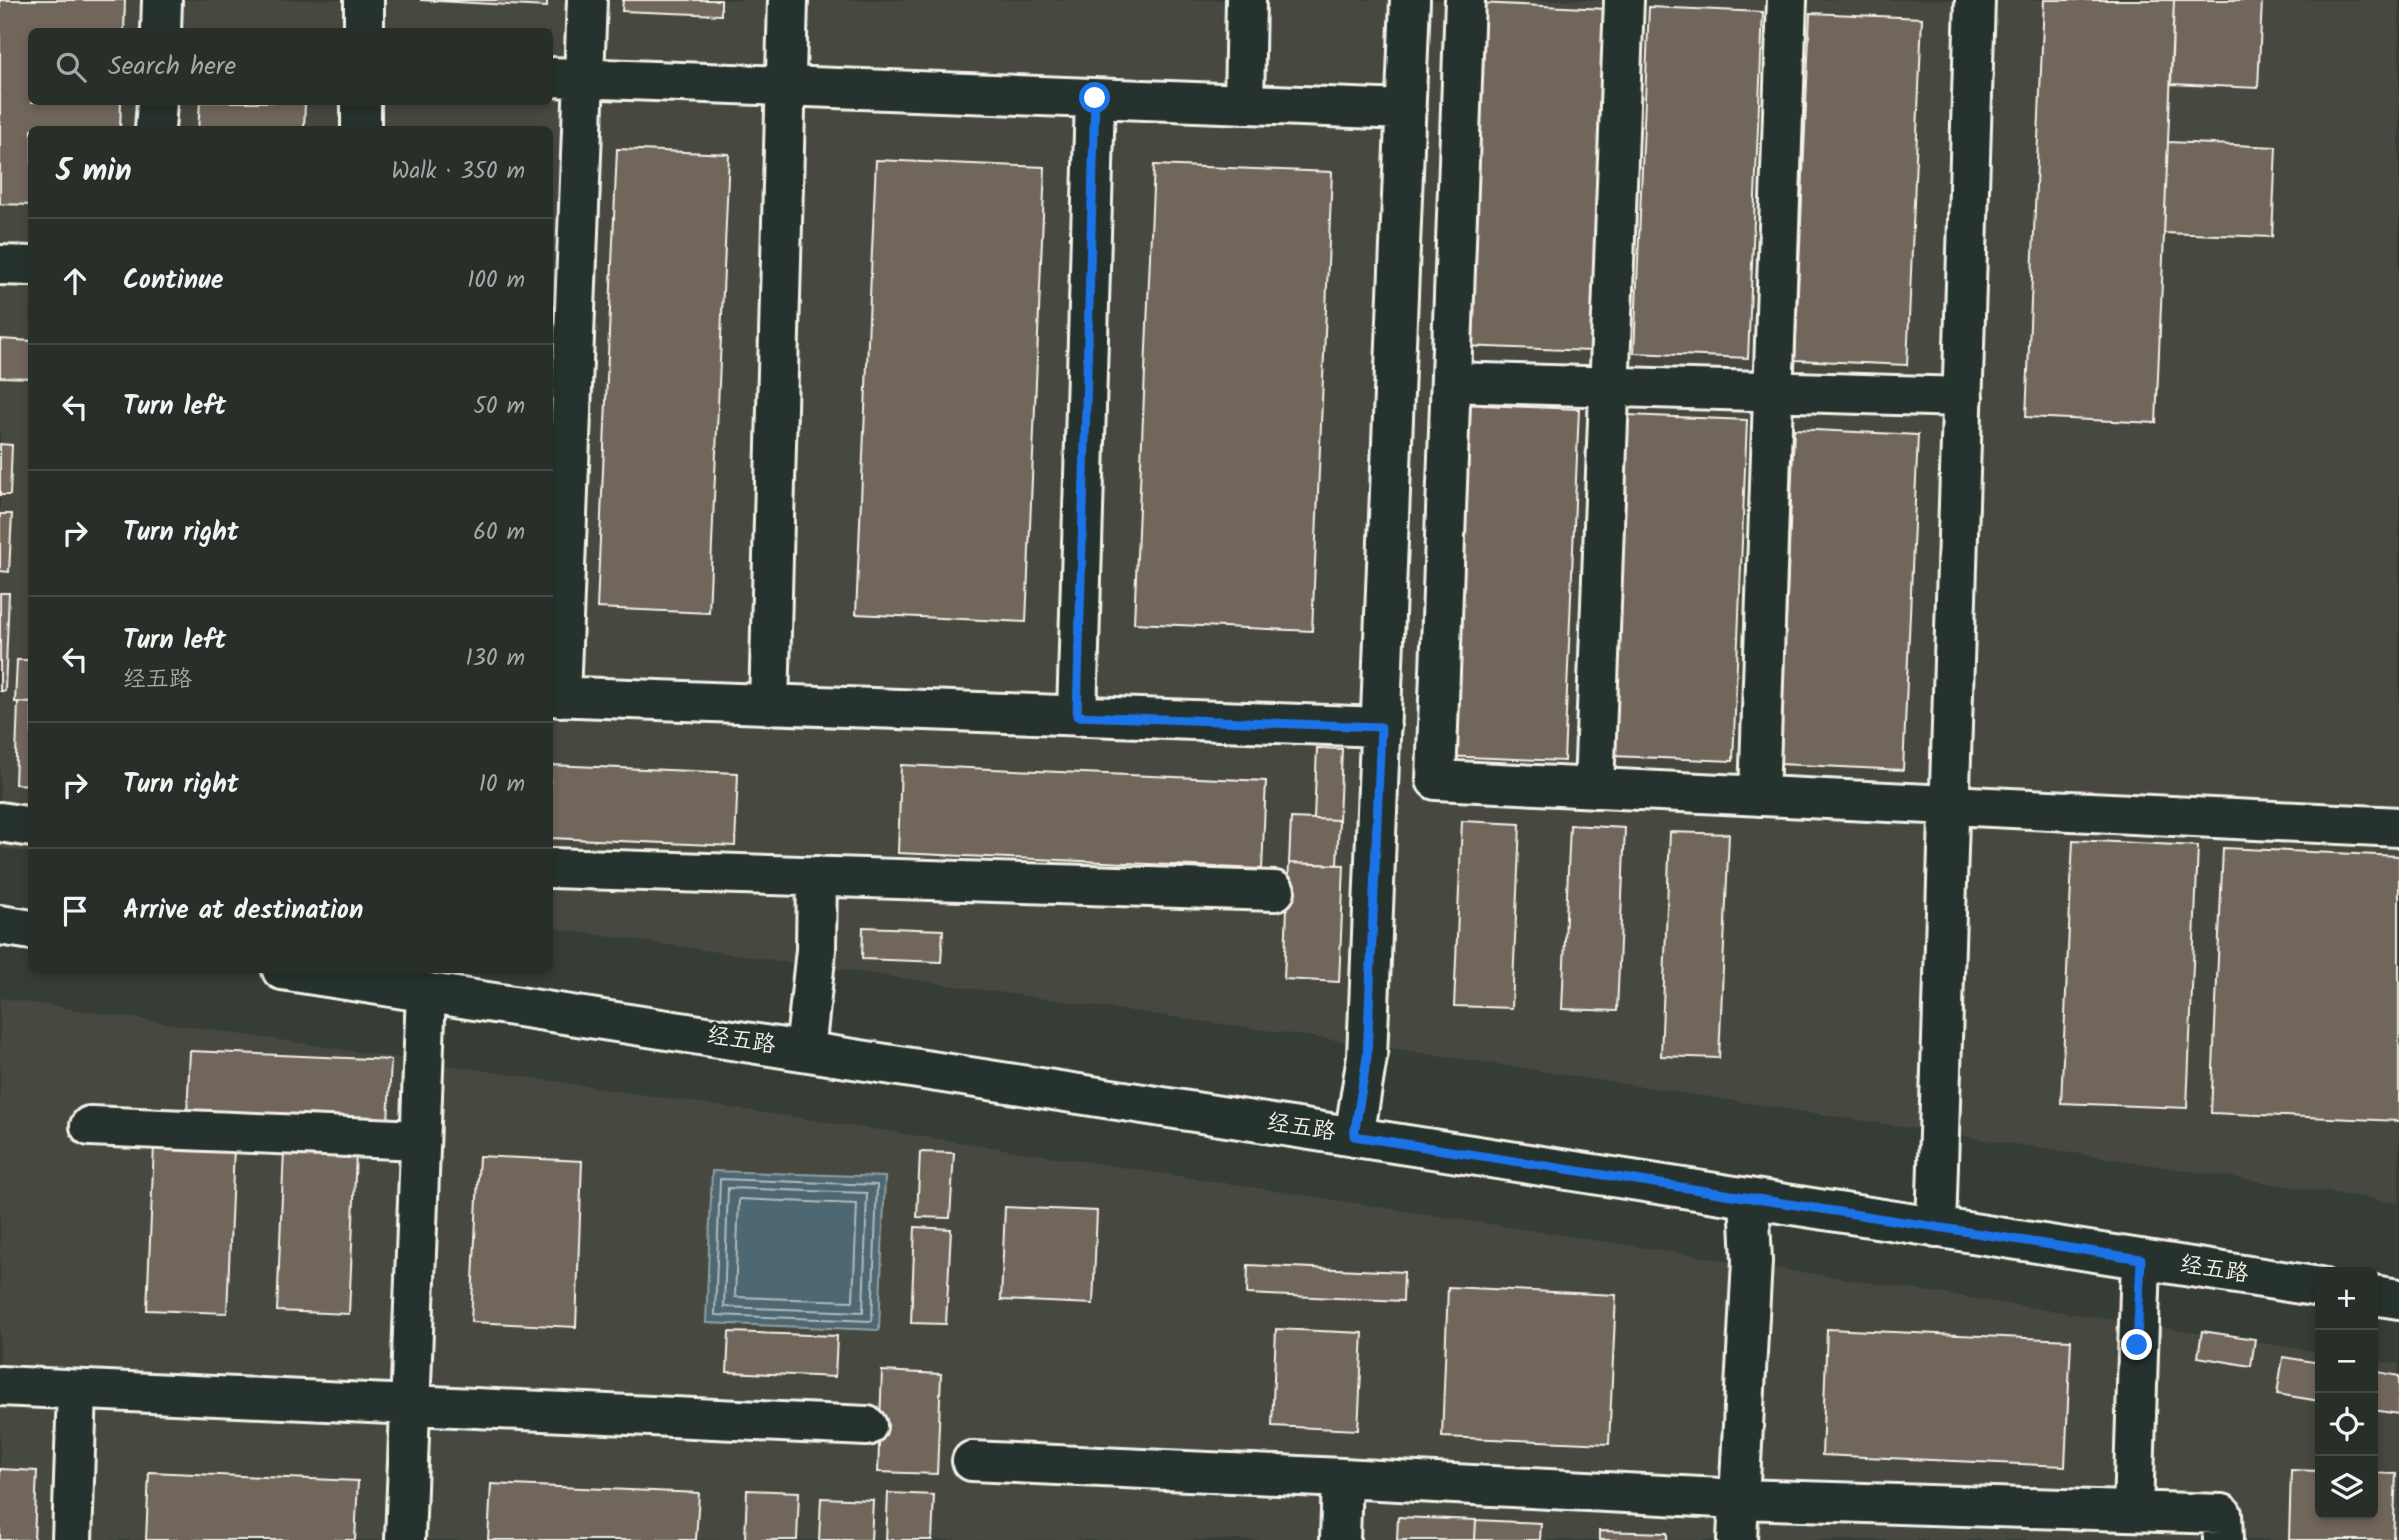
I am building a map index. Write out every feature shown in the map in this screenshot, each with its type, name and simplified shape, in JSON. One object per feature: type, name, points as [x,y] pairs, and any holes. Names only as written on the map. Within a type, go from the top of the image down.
[{"type":"street","points":[[161,28],[162,0]]},
{"type":"street","points":[[363,28],[365,0]]},
{"type":"street","points":[[587,0],[567,78],[555,696],[1381,727]]},
{"type":"street","points":[[769,705],[788,0]]},
{"type":"street","points":[[1244,104],[1245,0]]},
{"type":"street","points":[[1354,1136],[1367,1057],[1410,0]]},
{"type":"street","points":[[1465,0],[1436,780],[2399,827]]},
{"type":"street","points":[[1594,788],[1624,0]]},
{"type":"street","points":[[1759,796],[1787,0]]},
{"type":"street","points":[[1936,1228],[1975,0]]},
{"type":"street","points":[[567,78],[1406,110]]},
{"type":"street","points":[[1077,716],[1095,98]]},
{"type":"street","points":[[155,126],[157,105]]},
{"type":"street","points":[[360,126],[361,105]]},
{"type":"street","points":[[0,265],[28,266]]},
{"type":"street","points":[[1451,382],[1963,397]]},
{"type":"street","points":[[0,822],[28,826]]},
{"type":"street","points":[[553,868],[1275,891]]},
{"type":"street","points":[[805,1051],[816,950],[817,876]]},
{"type":"street","points":[[0,925],[28,929]]},
{"type":"street","name":"经五路","points":[[302,973],[2315,1286]]},
{"type":"street","points":[[405,1540],[426,992]]},
{"type":"street","points":[[90,1126],[420,1140]]},
{"type":"street","points":[[1737,1540],[1752,1261],[1749,1198]]},
{"type":"street","points":[[2133,1511],[2141,1259]]},
{"type":"street","points":[[2378,1296],[2399,1299]]},
{"type":"street","points":[[0,1386],[867,1426]]},
{"type":"street","points":[[72,1540],[77,1390]]},
{"type":"street","points":[[972,1461],[1739,1499],[2222,1514],[2223,1540]]},
{"type":"street","points":[[1340,1540],[1342,1478]]},
{"type":"shaded area","points":[[0,0],[2399,0],[2399,1203],[1397,1049],[553,928],[553,126],[28,126],[28,853],[0,848]]},
{"type":"shaded area","points":[[0,998],[965,1143],[2315,1351],[2315,1519],[2378,1519],[2378,1361],[2399,1364],[2399,1540],[0,1540]]},
{"type":"water","points":[[712,1171],[885,1177],[879,1330],[706,1323]]},
{"type":"building","points":[[0,0],[125,0],[124,28],[28,28],[28,105],[121,105],[120,126],[28,126],[28,205],[0,204]]},
{"type":"building","points":[[420,0],[547,0],[547,7]]},
{"type":"building","points":[[623,0],[721,0],[721,15],[622,11]]},
{"type":"building","points":[[2044,0],[2174,0],[2156,423],[2026,417]]},
{"type":"building","points":[[2174,0],[2262,0],[2258,88],[2171,84]]},
{"type":"building","points":[[1478,3],[1606,9],[1591,351],[1463,346]]},
{"type":"building","points":[[1649,7],[1763,12],[1748,358],[1634,353]]},
{"type":"building","points":[[1810,13],[1922,18],[1907,365],[1795,360]]},
{"type":"building","points":[[200,105],[305,105],[304,126],[198,126]]},
{"type":"building","points":[[2168,142],[2276,147],[2272,237],[2164,233]]},
{"type":"building","points":[[617,149],[729,154],[709,613],[597,608]]},
{"type":"building","points":[[876,160],[1045,167],[1026,622],[856,614]]},
{"type":"building","points":[[1154,165],[1332,172],[1312,631],[1134,623]]},
{"type":"building","points":[[0,339],[28,341],[28,378],[0,377]]},
{"type":"building","points":[[1458,404],[1579,409],[1564,761],[1443,756]]},
{"type":"building","points":[[1627,415],[1747,420],[1733,761],[1612,756]]},
{"type":"building","points":[[1794,429],[1918,435],[1903,770],[1780,764]]},
{"type":"building","points":[[0,444],[12,445],[10,495],[0,495]]},
{"type":"building","points":[[0,514],[12,514],[9,572],[0,571]]},
{"type":"building","points":[[0,593],[9,593],[5,691],[0,691]]},
{"type":"building","points":[[17,660],[28,660],[28,703],[15,702]]},
{"type":"building","points":[[18,702],[28,703],[28,785],[15,784]]},
{"type":"building","points":[[1317,748],[1342,749],[1339,820],[1314,819]]},
{"type":"building","points":[[553,765],[738,773],[735,846],[553,838]]},
{"type":"building","points":[[901,765],[1266,781],[1262,869],[898,853]]},
{"type":"building","points":[[1291,818],[1339,820],[1337,865],[1289,863]]},
{"type":"building","points":[[1462,821],[1520,824],[1512,1008],[1454,1006]]},
{"type":"building","points":[[1570,825],[1625,828],[1617,1011],[1562,1009]]},
{"type":"building","points":[[1670,832],[1729,834],[1719,1058],[1661,1056]]},
{"type":"building","points":[[2073,840],[2198,846],[2187,1108],[2061,1103]]},
{"type":"building","points":[[2223,848],[2399,856],[2399,1121],[2211,1113]]},
{"type":"building","points":[[1289,863],[1344,865],[1339,982],[1284,979]]},
{"type":"building","points":[[863,927],[943,930],[941,962],[862,959]]},
{"type":"building","points":[[190,1051],[391,1060],[388,1123],[187,1114]]},
{"type":"building","points":[[154,1145],[234,1148],[227,1313],[147,1310]]},
{"type":"building","points":[[284,1150],[356,1153],[349,1314],[277,1311]]},
{"type":"building","points":[[920,1152],[954,1153],[950,1218],[917,1217]]},
{"type":"building","points":[[479,1156],[582,1161],[576,1327],[471,1322]]},
{"type":"building","points":[[1005,1207],[1097,1211],[1093,1304],[1001,1300]]},
{"type":"building","points":[[915,1227],[951,1229],[946,1324],[911,1323]]},
{"type":"building","points":[[1248,1265],[1404,1272],[1403,1301],[1247,1294]]},
{"type":"building","points":[[1448,1287],[1616,1295],[1609,1444],[1442,1437]]},
{"type":"building","points":[[1276,1329],[1363,1333],[1358,1430],[1272,1426]]},
{"type":"building","points":[[1827,1329],[2071,1340],[2065,1466],[1822,1455]]},
{"type":"building","points":[[2202,1331],[2255,1339],[2251,1366],[2198,1357]]},
{"type":"building","points":[[729,1332],[837,1336],[835,1377],[727,1372]]},
{"type":"building","points":[[2283,1357],[2315,1362],[2315,1400],[2277,1394]]},
{"type":"building","points":[[882,1371],[941,1374],[937,1474],[878,1472]]},
{"type":"building","points":[[2378,1372],[2399,1376],[2399,1414],[2378,1411]]},
{"type":"building","points":[[0,1469],[37,1471],[34,1540],[0,1540]]},
{"type":"building","points":[[2291,1470],[2315,1471],[2315,1519],[2378,1519],[2378,1473],[2396,1474],[2393,1540],[2289,1540]]},
{"type":"building","points":[[149,1472],[358,1481],[355,1540],[146,1540]]},
{"type":"building","points":[[491,1484],[699,1493],[696,1540],[488,1540]]},
{"type":"building","points":[[747,1490],[799,1492],[797,1540],[745,1540]]},
{"type":"building","points":[[888,1493],[934,1495],[932,1540],[886,1540]]},
{"type":"building","points":[[821,1498],[873,1500],[871,1540],[819,1540]]},
{"type":"building","points":[[1398,1517],[1476,1520],[1475,1540],[1397,1540]]},
{"type":"building","points":[[1476,1520],[1541,1523],[1540,1540],[1475,1540]]},
{"type":"building","points":[[1599,1531],[1667,1533],[1667,1540],[1599,1540]]},
{"type":"route","points":[[1095,98],[1077,716],[1381,727],[1367,1057],[1354,1136],[2141,1259],[2137,1345]]}]
